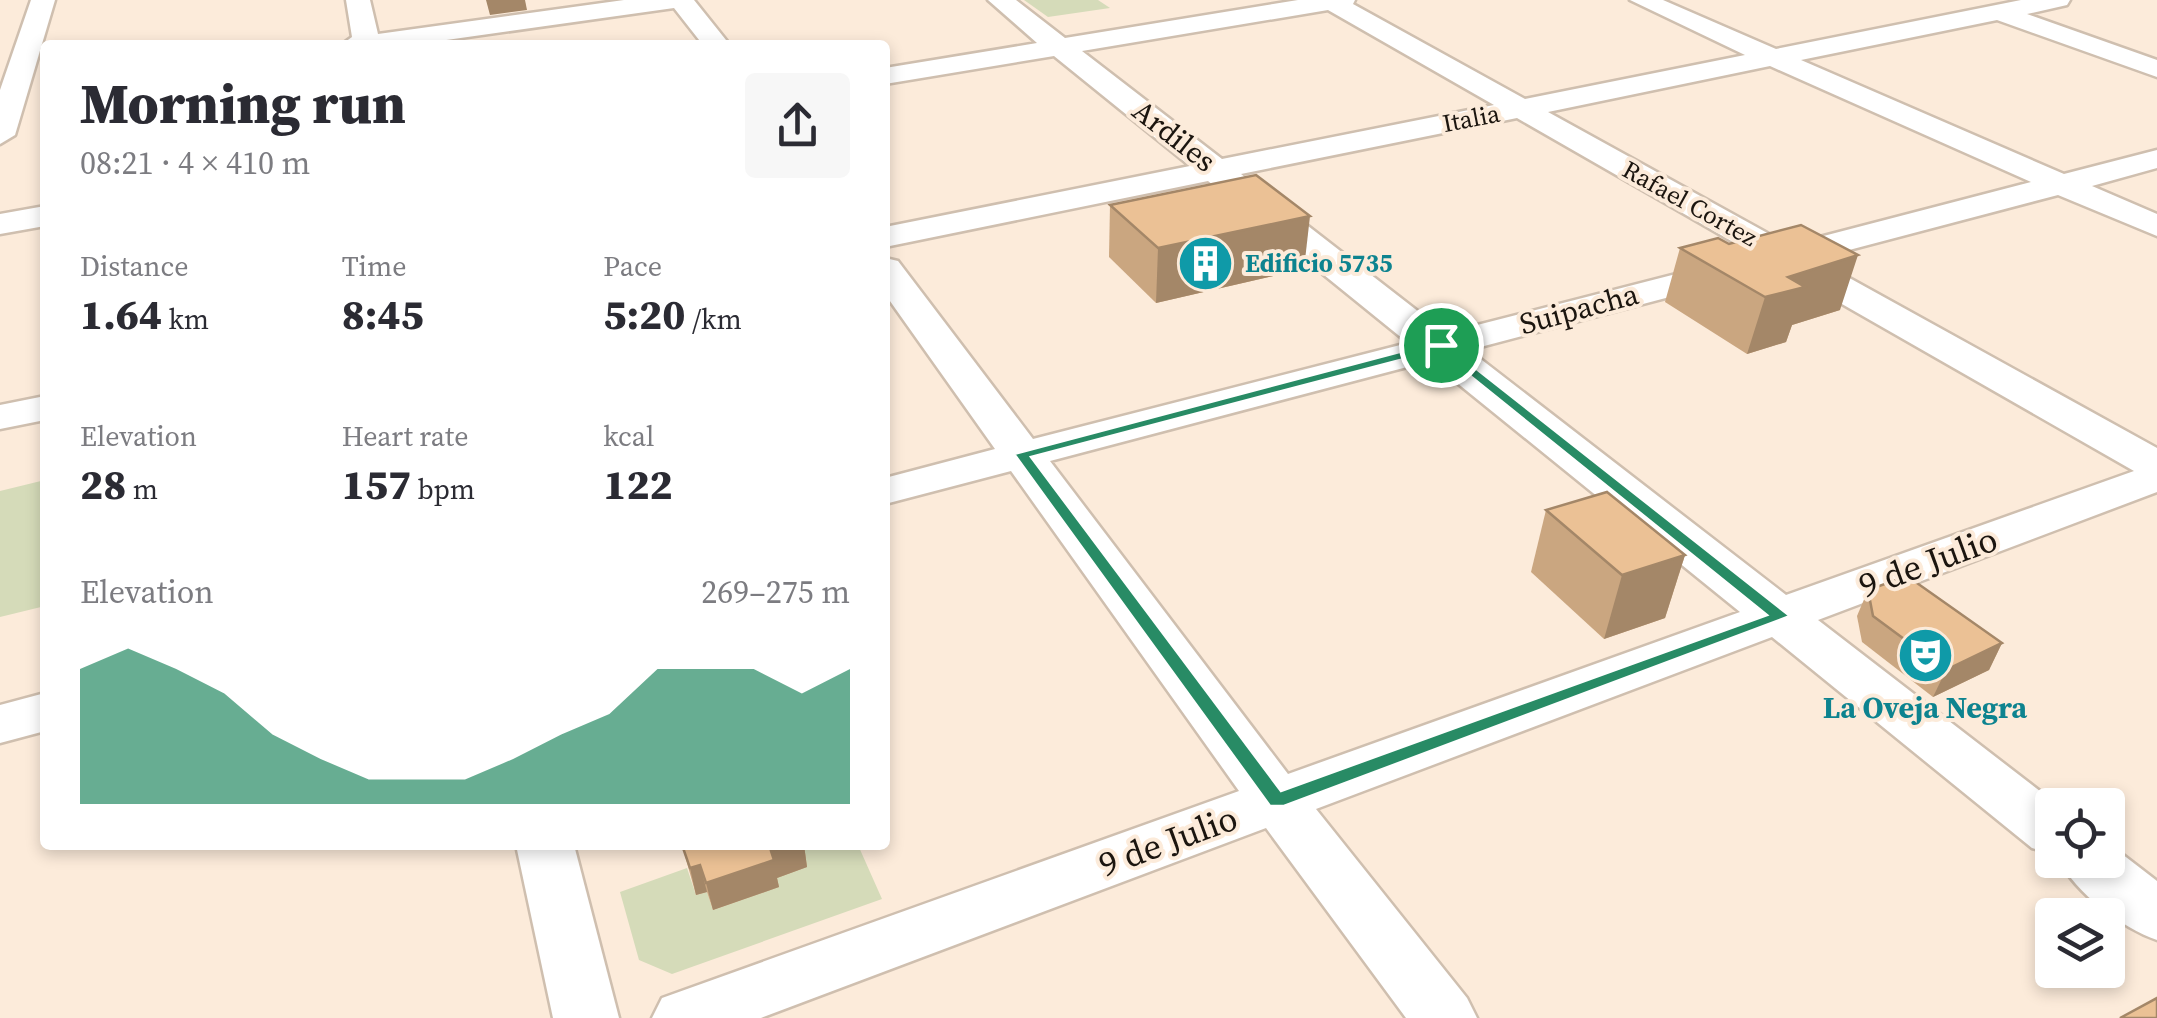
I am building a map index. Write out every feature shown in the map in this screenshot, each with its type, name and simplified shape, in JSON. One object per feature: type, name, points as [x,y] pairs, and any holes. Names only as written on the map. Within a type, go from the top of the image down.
[{"type":"street","points":[[0,135],[6,94],[43,0]]},
{"type":"street","points":[[358,0],[363,40]]},
{"type":"street","points":[[392,40],[680,0],[712,40]]},
{"type":"street","name":"Ardiles","points":[[1000,0],[2035,818]]},
{"type":"street","points":[[1642,0],[2157,226]]},
{"type":"street","points":[[1966,0],[2157,69]]},
{"type":"street","name":"Italia","points":[[890,236],[2058,0]]},
{"type":"street","points":[[890,75],[1334,1]]},
{"type":"street","name":"Rafael Cortez","points":[[1334,1],[2157,466]]},
{"type":"street","points":[[6,94],[40,89]]},
{"type":"street","name":"Suipacha","points":[[890,489],[2157,159]]},
{"type":"street","points":[[0,224],[40,217]]},
{"type":"street","points":[[890,276],[1277,801],[1444,1018]]},
{"type":"street","points":[[0,417],[40,409]]},
{"type":"street","name":"9 de Julio","points":[[685,1018],[2157,478]]},
{"type":"street","points":[[0,724],[40,713]]},
{"type":"street","points":[[546,850],[586,1018]]},
{"type":"street","points":[[2111,878],[2157,914]]},
{"type":"green space","points":[[1024,0],[1098,0],[1110,8],[1048,17]]},
{"type":"green space","points":[[40,481],[40,607],[0,617],[0,491]]},
{"type":"green space","points":[[797,850],[860,850],[882,899],[672,974],[639,960],[620,892],[687,868],[696,895],[707,892],[713,910],[778,887],[776,878]]},
{"type":"building","points":[[1256,175],[1310,216],[1158,248],[1110,205]]},
{"type":"building","points":[[1801,225],[1858,255],[1788,277],[1805,287],[1765,297],[1680,248],[1718,238],[1729,244]]},
{"type":"building","points":[[1607,492],[1685,555],[1622,575],[1546,510]]},
{"type":"building","points":[[1907,576],[2002,643],[1946,670],[1873,616],[1868,590]]},
{"type":"building","points":[[684,850],[774,850],[774,860],[706,883],[700,865],[690,868]]},
{"type":"building","points":[[2157,998],[2157,1018],[2120,1018]]},
{"type":"place","name":"Edificio 5735","points":[[1206,263]]},
{"type":"place","name":"La Oveja Negra","points":[[1925,656]]},
{"type":"route","points":[[1441,345],[1781,616],[1277,801],[1022,454],[1441,345]]}]
